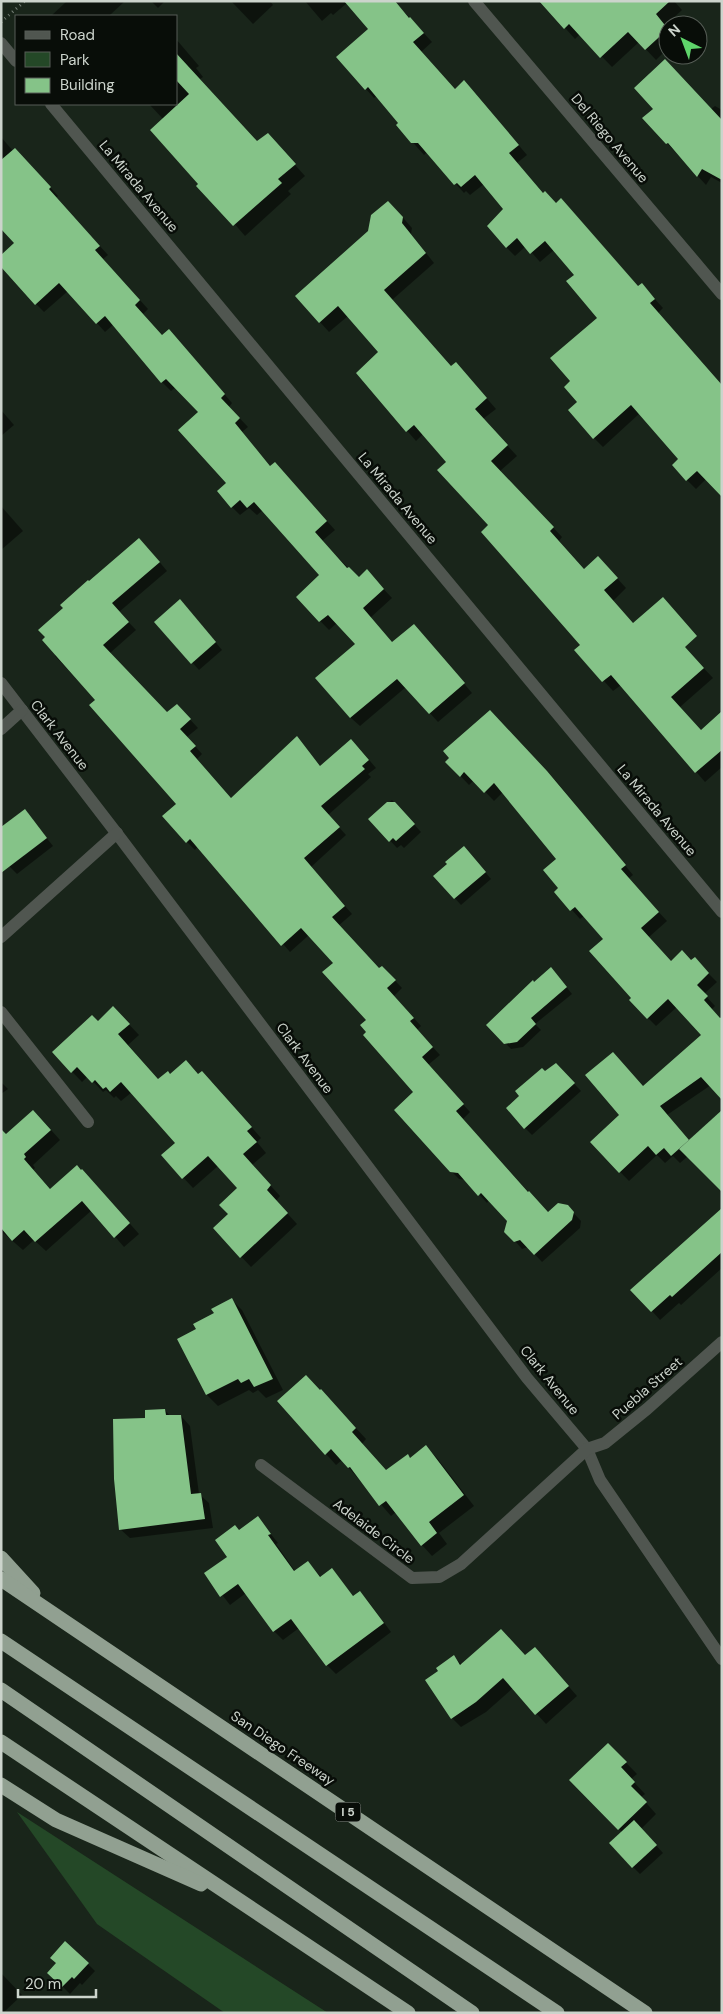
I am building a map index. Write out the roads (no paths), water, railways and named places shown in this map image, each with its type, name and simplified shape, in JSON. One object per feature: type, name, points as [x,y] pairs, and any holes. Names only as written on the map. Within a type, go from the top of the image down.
[{"type":"highway","points":[[1,1558],[50,1610]]},
{"type":"highway","name":"San Diego Freeway","points":[[1,1579],[50,1610],[645,2013]]},
{"type":"highway","points":[[1,1641],[557,2013]]},
{"type":"highway","points":[[1,1690],[472,2013]]},
{"type":"highway","points":[[1,1742],[408,2013]]},
{"type":"highway","points":[[1,1785],[56,1820],[239,1900]]},
{"type":"street","name":"Del Riego Avenue","points":[[474,1],[722,294]]},
{"type":"street","points":[[1,43],[15,61]]},
{"type":"street","name":"La Mirada Avenue","points":[[52,105],[722,912]]},
{"type":"street","name":"Clark Avenue","points":[[1,683],[117,833],[527,1378],[587,1449],[604,1487],[722,1659]]},
{"type":"street","points":[[1,729],[22,710]]},
{"type":"street","points":[[1,937],[117,833]]},
{"type":"street","points":[[1,1012],[88,1122]]},
{"type":"street","name":"Puebla Street","points":[[587,1449],[612,1438],[722,1342]]},
{"type":"street","name":"Adelaide Circle","points":[[261,1465],[412,1578],[421,1578],[439,1577],[461,1564],[587,1449]]}]
